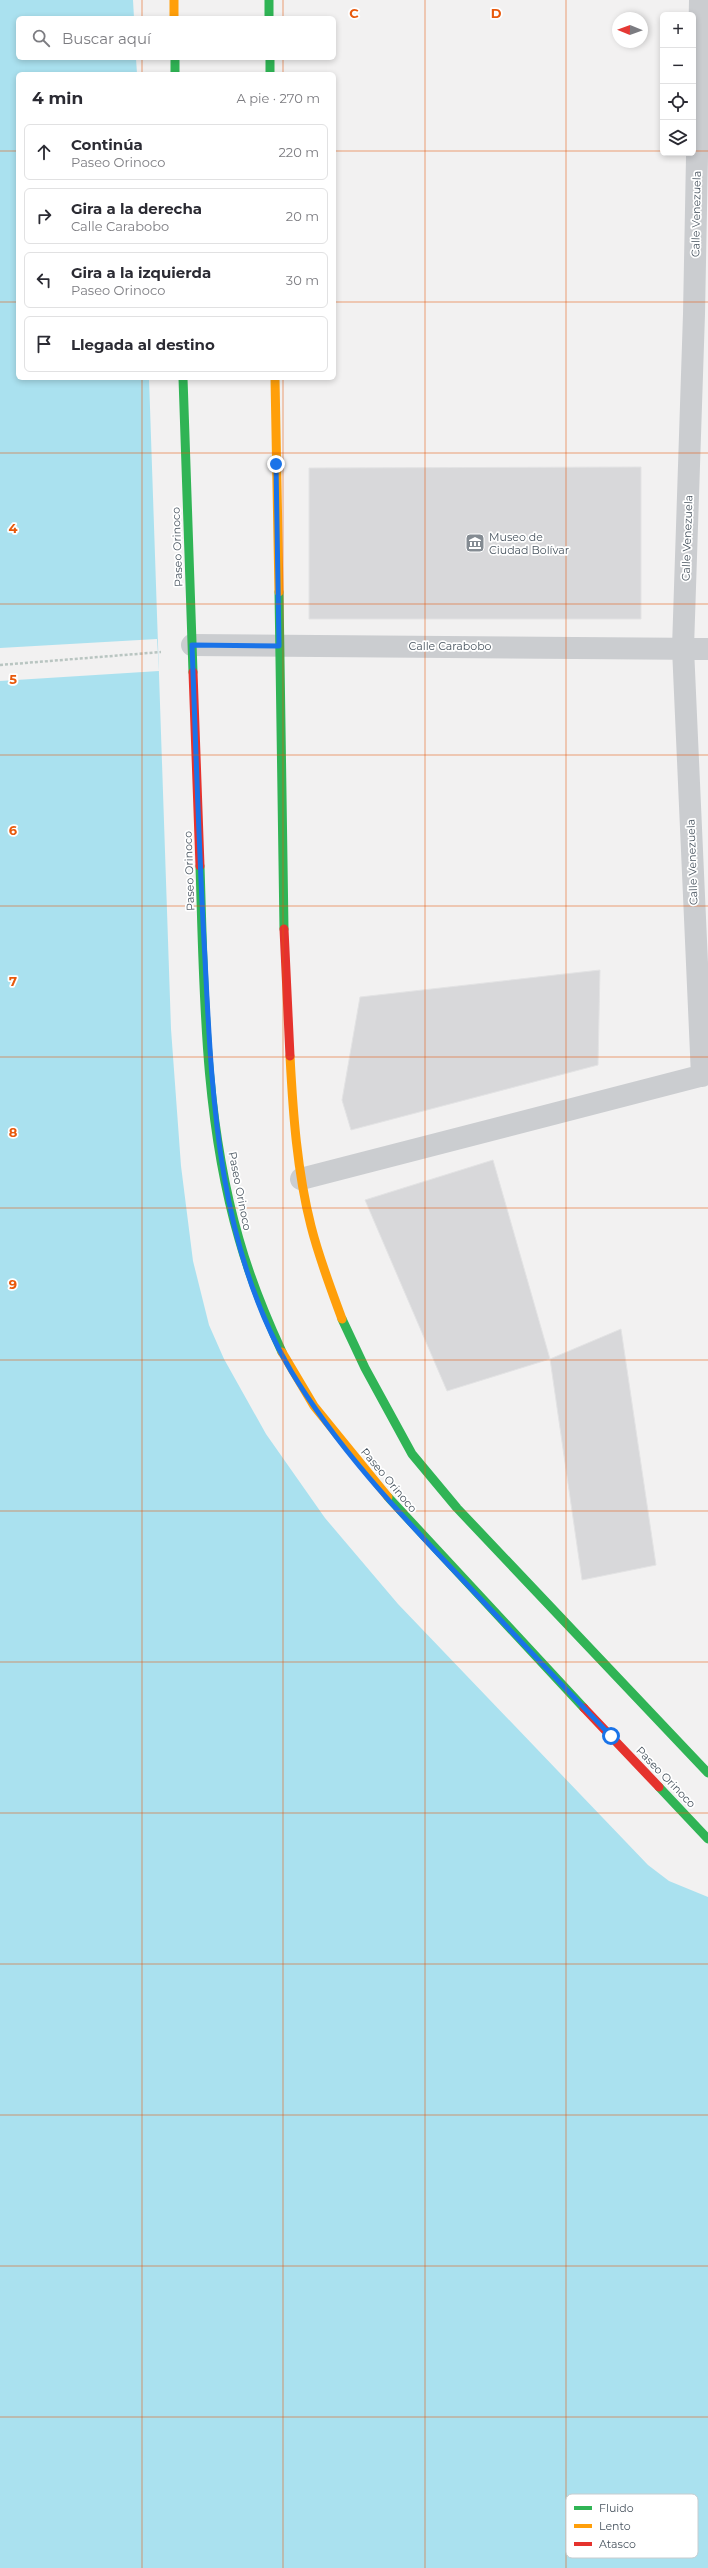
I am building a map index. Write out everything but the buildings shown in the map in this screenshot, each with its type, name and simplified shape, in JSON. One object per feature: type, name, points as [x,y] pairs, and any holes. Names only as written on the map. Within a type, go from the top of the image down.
[{"type":"street","points":[[174,0],[174,16]]},
{"type":"street","points":[[269,0],[269,16]]},
{"type":"street","name":"Calle Venezuela","points":[[700,0],[701,314],[683,648],[705,1075]]},
{"type":"street","points":[[175,60],[176,72]]},
{"type":"street","points":[[270,60],[270,72]]},
{"type":"street","name":"Paseo Orinoco","points":[[183,380],[203,919],[209,1045],[217,1132],[224,1182],[237,1234],[271,1331],[290,1368],[311,1401],[332,1430],[395,1506],[708,1839]]},
{"type":"street","points":[[275,380],[285,981],[294,1123],[301,1179],[311,1227],[343,1322],[388,1414],[412,1454],[457,1508],[708,1773]]},
{"type":"street","name":"Calle Carabobo","points":[[192,645],[708,649]]},
{"type":"street","points":[[301,1179],[705,1075]]},
{"type":"path","points":[[0,665],[158,653],[192,645]]},
{"type":"water","points":[[0,0],[133,0],[134,16],[16,16],[16,60],[136,60],[137,72],[16,72],[16,380],[149,380],[171,1029],[181,1166],[193,1261],[209,1325],[224,1359],[266,1434],[325,1518],[398,1604],[648,1865],[669,1881],[708,1897],[708,2568],[0,2568]]},
{"type":"pier","points":[[157,639],[159,671],[0,681],[0,648]]},
{"type":"traffic: fast","points":[[269,0],[269,16]]},
{"type":"traffic: fast","points":[[175,60],[175,72]]},
{"type":"traffic: fast","points":[[270,60],[270,72]]},
{"type":"traffic: fast","points":[[183,380],[193,672]]},
{"type":"traffic: fast","points":[[279,592],[284,929]]},
{"type":"traffic: fast","points":[[200,866],[208,1054],[212,1101],[219,1148],[227,1194],[243,1254],[258,1296],[282,1352]]},
{"type":"traffic: fast","points":[[342,1319],[365,1368],[412,1454],[457,1508],[708,1773]]},
{"type":"traffic: fast","points":[[388,1497],[584,1708]]},
{"type":"traffic: fast","points":[[659,1787],[708,1839]]},
{"type":"traffic: slow","points":[[174,0],[174,16]]},
{"type":"traffic: slow","points":[[275,380],[279,592]]},
{"type":"traffic: slow","points":[[290,1056],[296,1142],[306,1205],[325,1273],[342,1319]]},
{"type":"traffic: slow","points":[[282,1352],[314,1406],[388,1497]]},
{"type":"traffic: jam","points":[[193,672],[200,866]]},
{"type":"traffic: jam","points":[[284,929],[290,1056]]},
{"type":"traffic: jam","points":[[584,1708],[659,1787]]},
{"type":"place","name":"Museo de Ciudad Bolívar","points":[[475,543]]},
{"type":"route","points":[[276,464],[279,646],[192,645],[202,912],[209,1045],[217,1132],[224,1182],[237,1234],[252,1282],[271,1331],[290,1368],[332,1430],[424,1540],[611,1736]]}]
